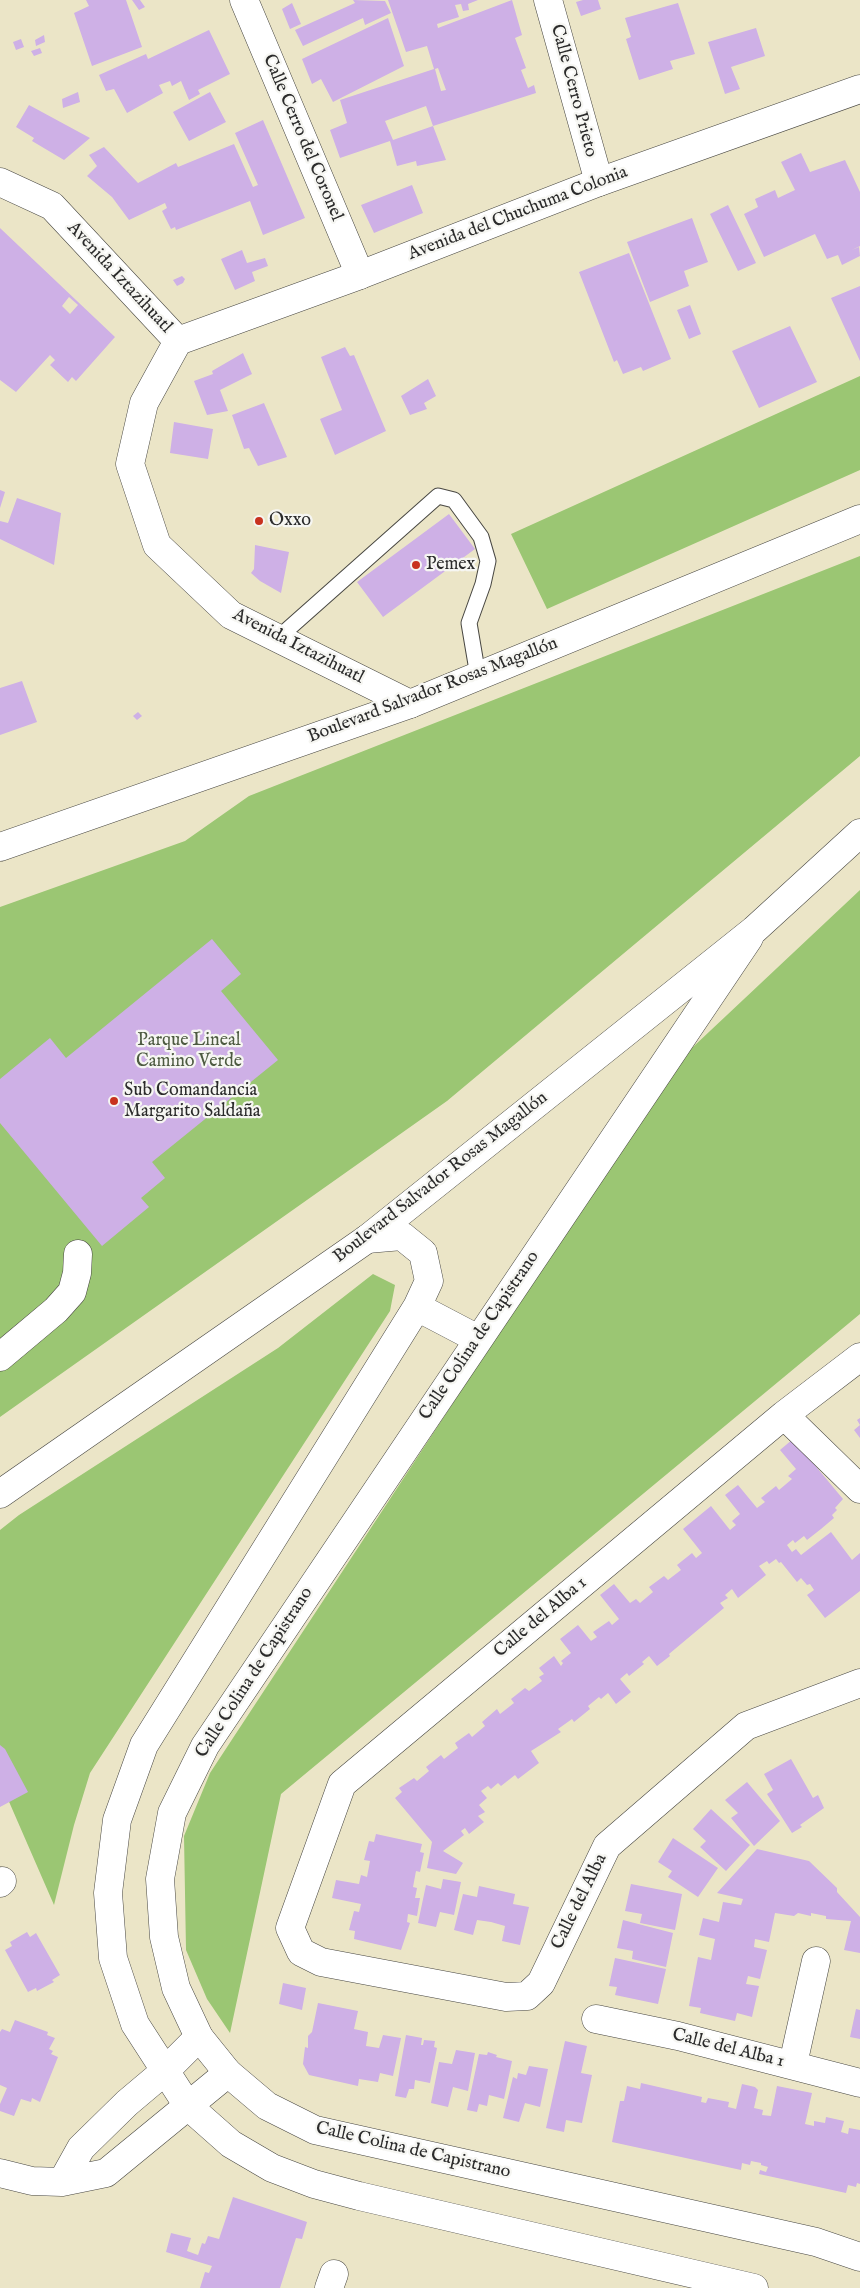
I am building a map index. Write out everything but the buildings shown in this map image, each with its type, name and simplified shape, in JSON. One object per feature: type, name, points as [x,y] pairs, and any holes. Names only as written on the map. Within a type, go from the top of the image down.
[{"type":"main road","name":"Calle Cerro del Coronel","points":[[244,0],[360,275]]},
{"type":"main road","name":"Calle Cerro Prieto","points":[[548,0],[598,182]]},
{"type":"main road","name":"Avenida del Chuchuma Colonia","points":[[178,341],[360,275],[598,182],[860,89]]},
{"type":"main road","name":"Avenida Iztazihuatl","points":[[0,182],[52,206],[178,341],[144,403],[130,464],[157,545],[231,615],[410,704]]},
{"type":"main road","name":"Boulevard Salvador Rosas Magallón","points":[[0,847],[410,704],[860,519]]},
{"type":"main road","name":"Boulevard Salvador Rosas Magallón","points":[[0,1494],[367,1239],[754,930],[860,832]]},
{"type":"main road","name":"Calle Colina de Capistrano","points":[[754,930],[204,1746],[172,1813],[160,1879],[164,1937],[176,1988],[199,2037],[228,2073],[267,2106],[315,2130],[816,2242],[860,2256]]},
{"type":"main road","points":[[367,1239],[402,1236],[423,1253],[429,1281],[417,1307],[144,1746],[117,1820],[108,1893],[113,1958],[135,2024],[188,2106],[231,2144],[272,2168],[314,2184],[754,2288]]},
{"type":"main road","points":[[0,1357],[56,1310],[72,1292],[77,1273],[78,1254]]},
{"type":"main road","points":[[417,1307],[478,1339]]},
{"type":"main road","name":"Calle del Alba 1","points":[[290,1928],[342,1784],[784,1415],[860,1357]]},
{"type":"main road","points":[[784,1415],[860,1489]]},
{"type":"main road","name":"Calle del Alba","points":[[290,1928],[301,1952],[321,1962],[506,1997],[527,1996],[541,1982],[607,1846],[746,1726],[860,1683]]},
{"type":"main road","points":[[792,2064],[816,1961]]},
{"type":"main road","name":"Calle del Alba 1","points":[[596,2020],[678,2036],[860,2083]]},
{"type":"main road","points":[[62,2182],[81,2148],[199,2037]]},
{"type":"main road","points":[[0,2173],[32,2181],[62,2182],[106,2173],[228,2073]]},
{"type":"lane","points":[[278,638],[438,496],[454,500],[481,537],[488,562],[483,584],[469,623],[478,676]]},
{"type":"green space","points":[[860,376],[860,470],[547,609],[511,534]]},
{"type":"green space","name":"Parque Lineal Camino Verde","points":[[860,556],[860,756],[447,1101],[0,1417],[0,907],[185,841],[249,796]]},
{"type":"green space","points":[[860,890],[860,1314],[281,1794],[230,2033],[207,1999],[186,1950],[184,1836],[210,1773],[677,1062]]},
{"type":"green space","points":[[373,1274],[395,1285],[390,1311],[90,1773],[74,1825],[54,1905],[0,1781],[0,1530],[19,1515],[278,1348]]},
{"type":"place","name":"Oxxo","points":[[259,521]]},
{"type":"place","name":"Pemex","points":[[416,565]]},
{"type":"place","name":"Sub Comandancia Margarito Saldaña","points":[[114,1101]]}]
